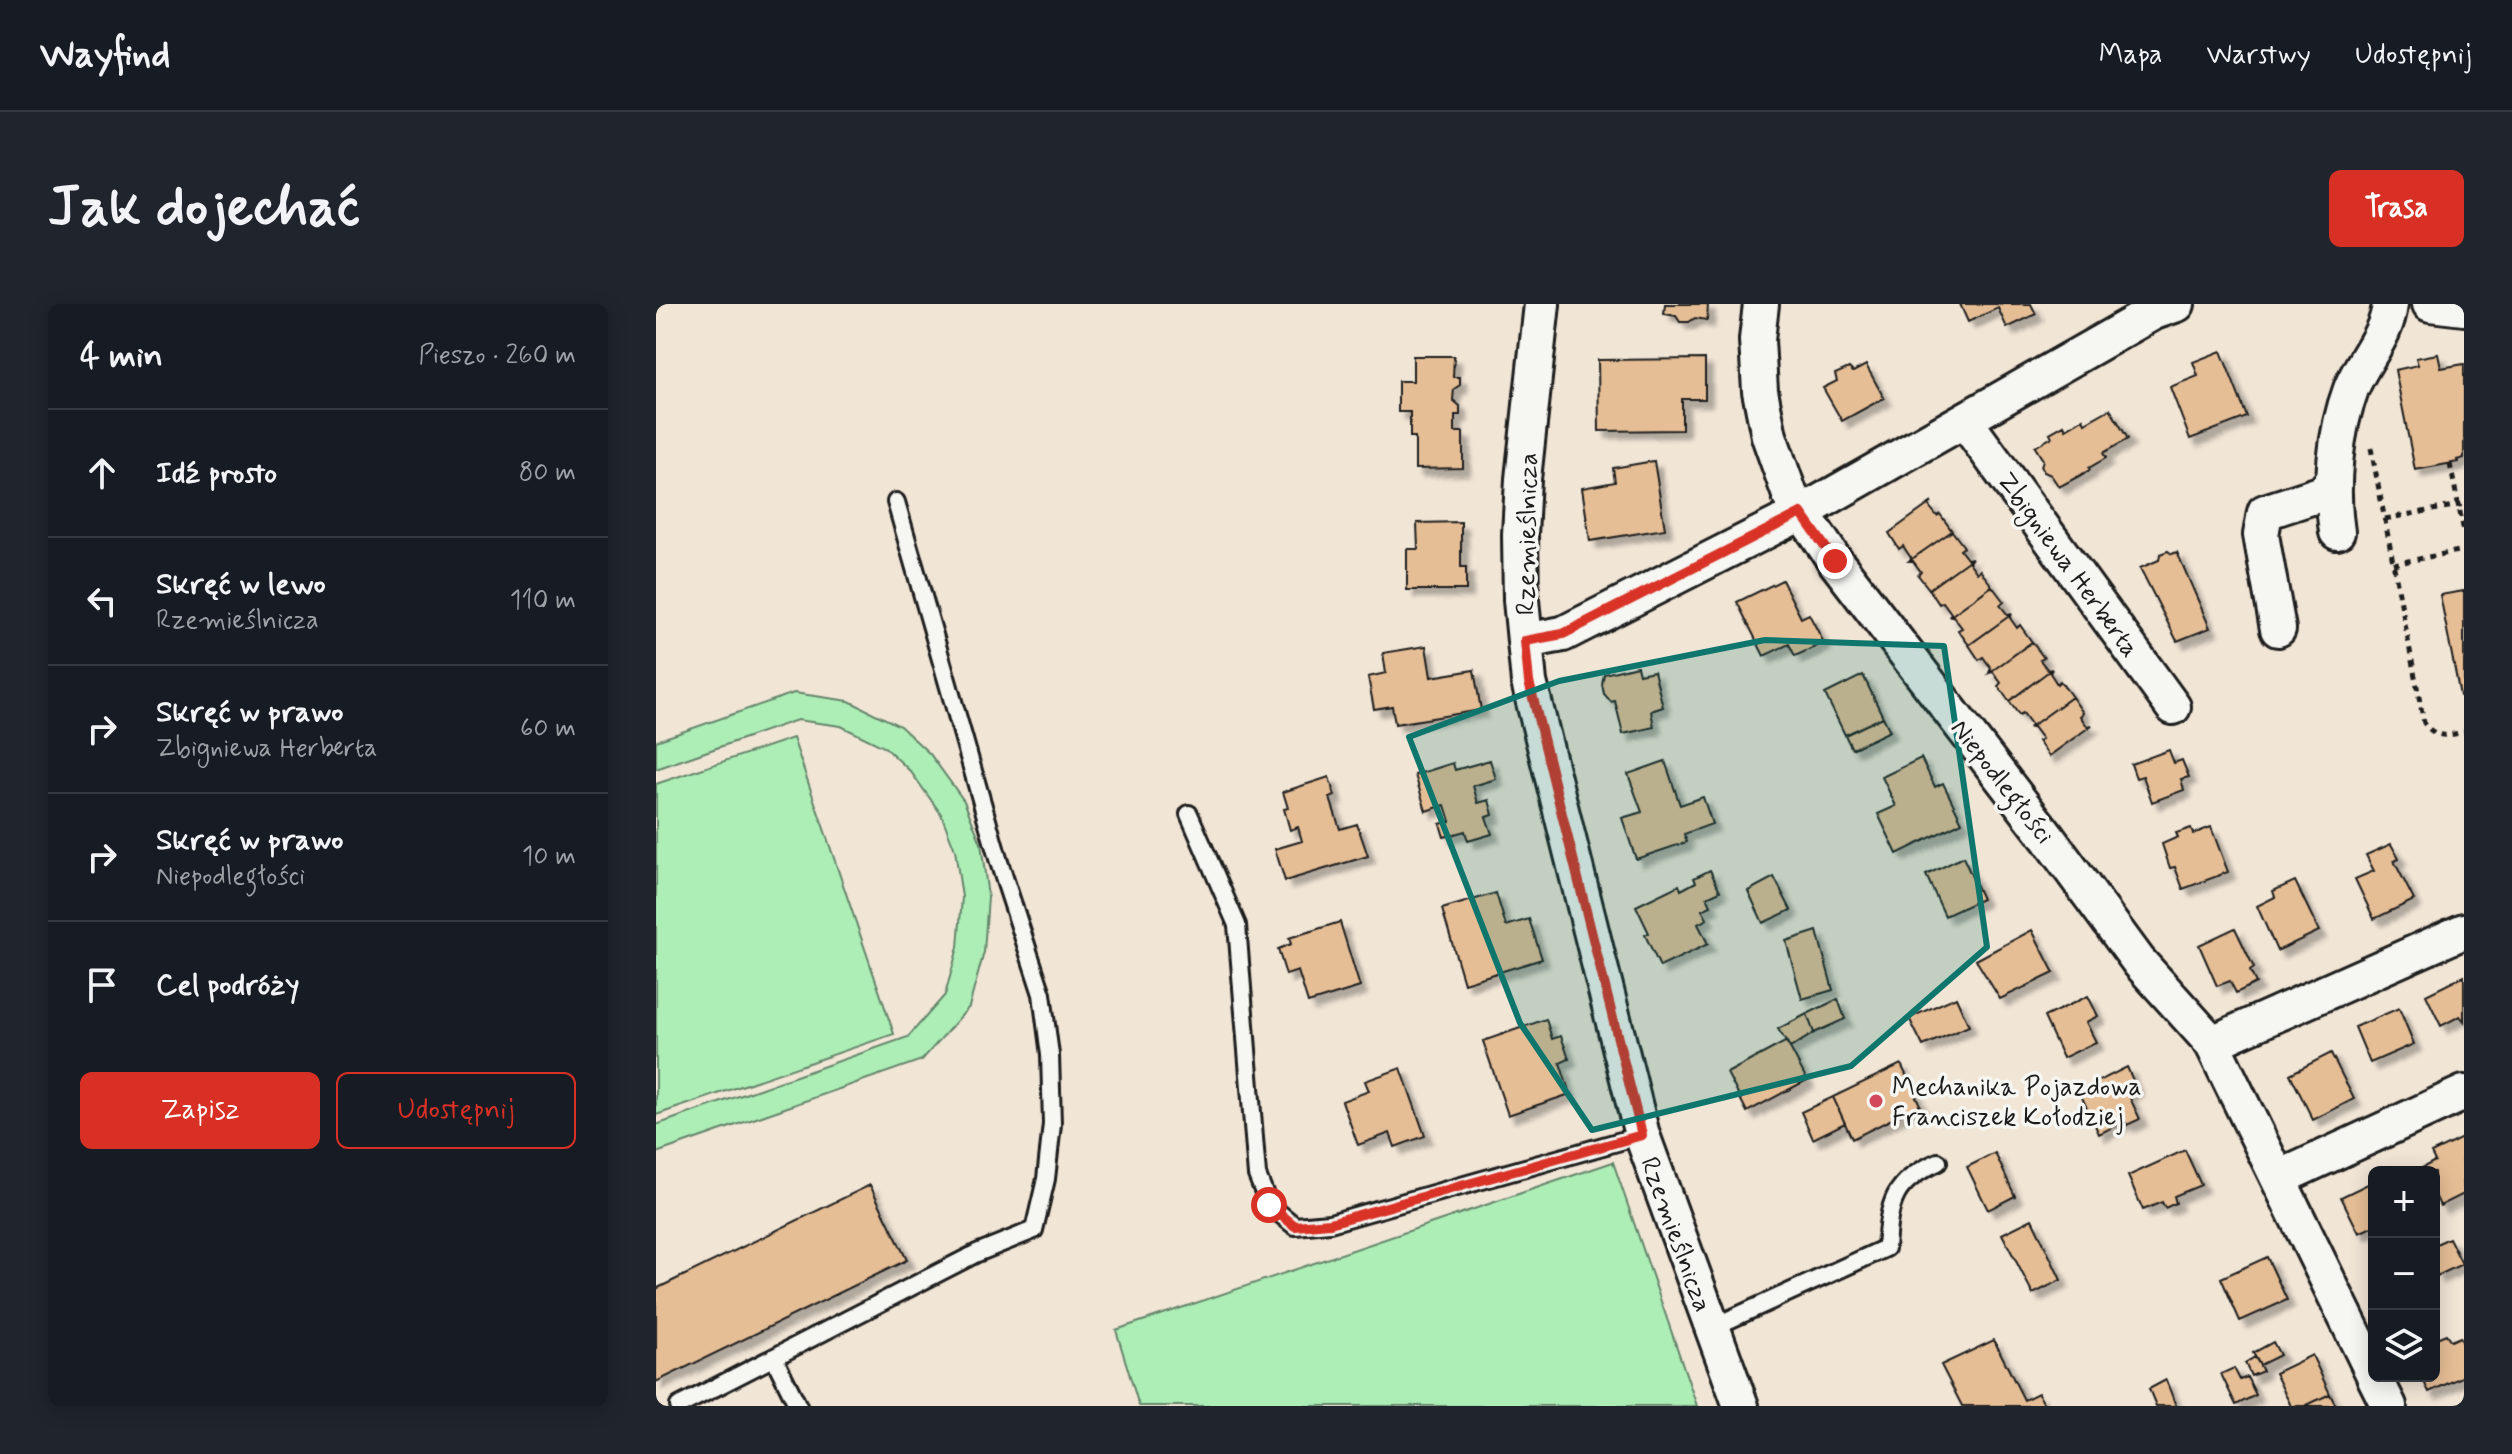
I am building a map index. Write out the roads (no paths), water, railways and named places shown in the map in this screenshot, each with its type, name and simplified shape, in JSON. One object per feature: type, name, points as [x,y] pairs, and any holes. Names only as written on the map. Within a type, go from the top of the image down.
[{"type":"street","name":"Rzemieślnicza","points":[[1542,304],[1522,507],[1521,600],[1529,682],[1642,1135],[1741,1406]]},
{"type":"street","points":[[1761,304],[1757,340],[1760,391],[1773,447],[1790,495],[1801,513]]},
{"type":"street","points":[[1525,641],[1563,634],[1801,513],[2143,318],[2177,304]]},
{"type":"street","points":[[2337,532],[2333,512],[2339,439],[2351,389],[2388,321],[2390,304]]},
{"type":"street","points":[[2430,304],[2464,308]]},
{"type":"street","name":"Zbigniewa Herberta","points":[[1965,421],[2173,707]]},
{"type":"street","points":[[2278,629],[2261,535],[2265,512],[2323,493],[2334,479]]},
{"type":"street","name":"Niepodległości","points":[[1801,513],[2139,962],[2212,1043],[2368,1363]]},
{"type":"street","points":[[2212,1043],[2464,931]]},
{"type":"street","points":[[2279,1178],[2464,1093]]},
{"type":"street","name":"Niepodległości","points":[[2377,1382],[2389,1406]]},
{"type":"lane","points":[[679,1406],[977,1253],[1034,1230],[1046,1179],[1052,1124],[1050,1055],[1042,994],[999,862],[896,502]]},
{"type":"lane","points":[[1189,814],[1237,925],[1257,1175],[1269,1205],[1295,1226],[1330,1223],[1642,1135]]},
{"type":"lane","points":[[1711,1328],[1886,1248],[1891,1206],[1901,1185],[1913,1173],[1938,1162]]},
{"type":"lane","points":[[774,1358],[798,1406]]},
{"type":"place","name":"Mechanika Pojazdowa Franciszek Kołodziej","points":[[1876,1101]]}]
